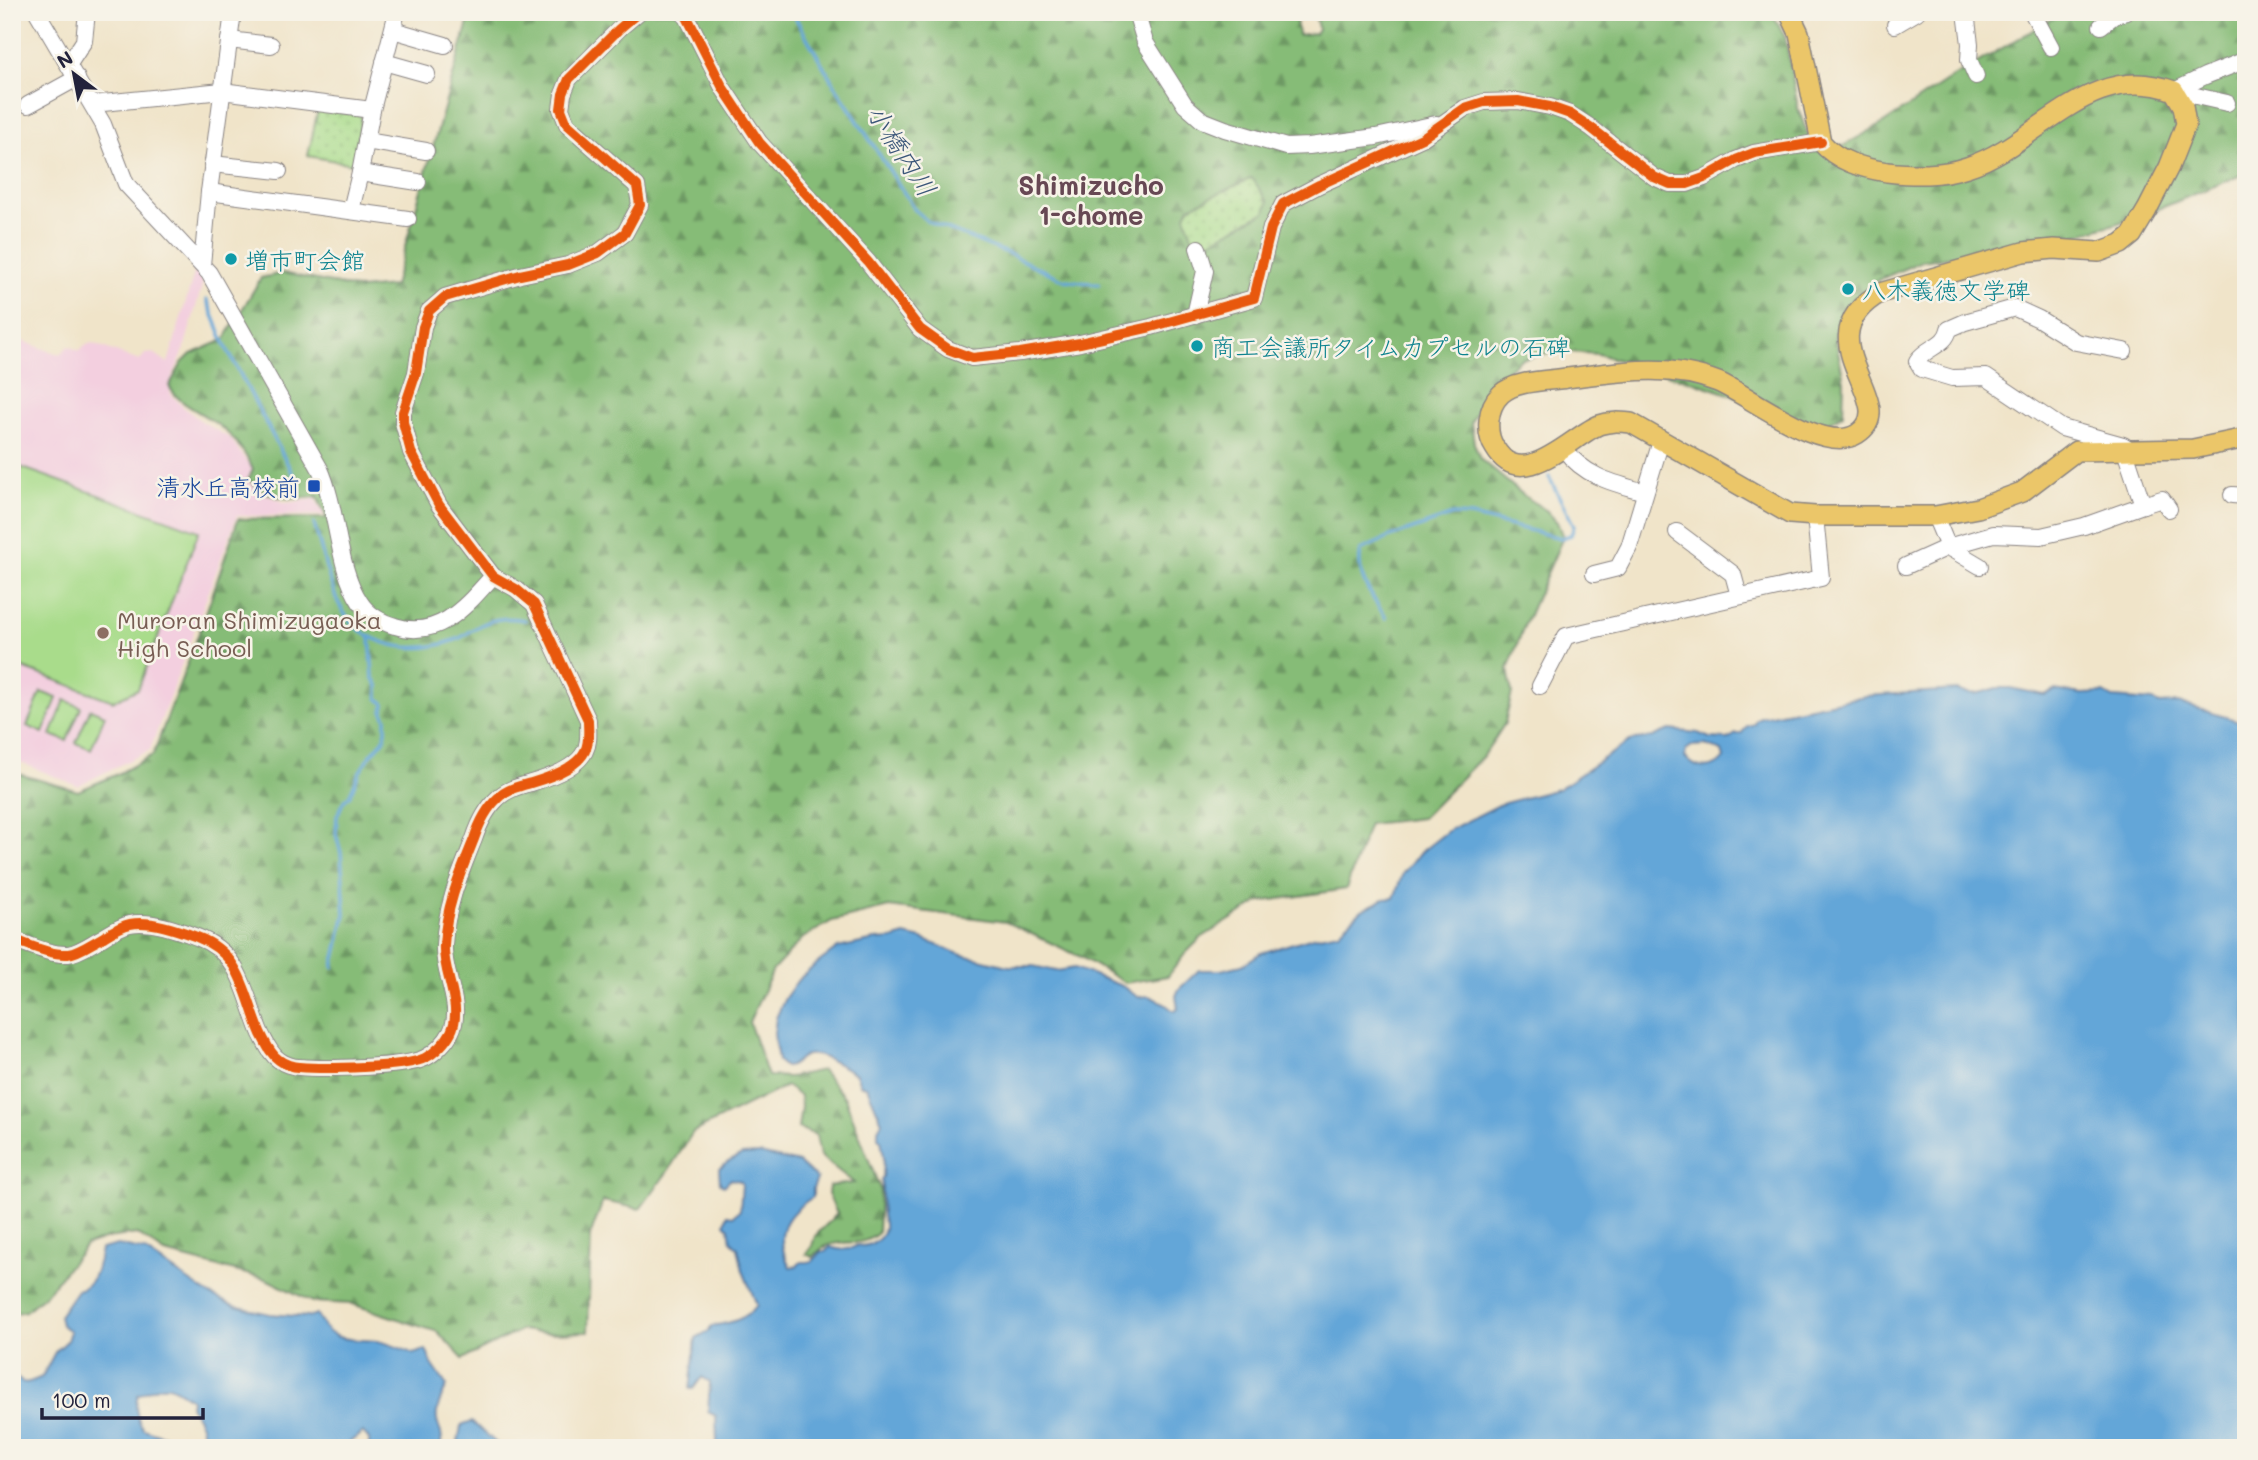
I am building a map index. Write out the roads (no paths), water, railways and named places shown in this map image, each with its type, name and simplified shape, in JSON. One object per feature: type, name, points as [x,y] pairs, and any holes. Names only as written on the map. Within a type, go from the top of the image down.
[{"type":"main road","points":[[1789,12],[1799,33],[1821,142],[1830,153],[1860,166],[1902,174],[1938,174],[1968,167],[2081,99],[2104,88],[2124,84],[2155,86],[2174,91],[2186,114],[2186,124],[2147,211],[2132,235],[2121,244],[2099,252],[2054,248],[2023,252],[1880,293],[1860,307],[1850,325],[1848,347],[1865,388],[1870,410],[1864,428],[1857,434],[1845,439],[1823,438],[1718,382],[1679,372],[1636,369],[1510,388],[1499,396],[1488,425],[1490,439],[1502,457],[1511,463],[1521,464],[1543,461],[1598,426],[1616,421],[1631,423],[1790,514],[1935,516],[1978,509],[2022,492],[2076,451],[2193,449],[2246,438]]},
{"type":"street","points":[[37,12],[93,104],[126,184],[209,273],[320,469],[327,486],[348,577],[360,603],[386,624],[403,629],[428,628],[444,623],[460,611],[493,576]]},
{"type":"street","points":[[28,106],[73,71],[84,41],[88,12]]},
{"type":"street","points":[[202,265],[212,164],[233,12]]},
{"type":"street","points":[[379,12],[445,45]]},
{"type":"street","points":[[12,939],[43,950],[70,954],[130,925],[170,928],[198,937],[216,946],[231,961],[243,984],[267,1047],[279,1061],[296,1067],[411,1062],[426,1058],[450,1034],[455,1020],[455,1009],[443,948],[447,916],[457,879],[478,829],[499,797],[516,787],[547,777],[573,764],[584,754],[589,737],[587,720],[534,604],[516,589],[493,576],[439,505],[411,453],[403,412],[416,373],[429,311],[445,297],[520,275],[568,265],[597,253],[625,233],[640,205],[637,186],[567,124],[561,108],[569,79],[639,12]]},
{"type":"street","points":[[682,12],[723,88],[760,142],[868,262],[920,329],[948,349],[972,358],[1080,344],[1254,298],[1271,228],[1283,204],[1422,138],[1465,108],[1485,102],[1518,101],[1570,114],[1654,177],[1670,184],[1687,184],[1704,178],[1754,153],[1821,142]]},
{"type":"street","points":[[1136,12],[1145,42],[1185,105],[1202,120],[1226,129],[1286,146],[1309,146],[1376,137],[1445,122]]},
{"type":"street","points":[[1895,25],[1917,12]]},
{"type":"street","points":[[1966,12],[1969,60],[1976,76]]},
{"type":"street","points":[[2032,12],[2051,47]]},
{"type":"street","points":[[2101,26],[2115,15],[2126,12]]},
{"type":"street","points":[[351,210],[372,110],[396,19]]},
{"type":"street","points":[[229,40],[271,45]]},
{"type":"street","points":[[2174,91],[2246,60]]},
{"type":"street","points":[[384,62],[427,74]]},
{"type":"street","points":[[93,104],[222,91],[372,110]]},
{"type":"street","points":[[2174,91],[2228,103]]},
{"type":"street","points":[[366,141],[426,151]]},
{"type":"street","points":[[212,164],[279,171]]},
{"type":"street","points":[[360,173],[418,182]]},
{"type":"street","points":[[209,192],[408,219]]},
{"type":"street","points":[[1195,315],[1205,271],[1198,248]]},
{"type":"street","points":[[2124,351],[2076,342],[2015,308],[1950,329],[1943,341],[1922,353],[1917,361],[1922,369],[1952,378],[1986,377],[2063,428],[2123,445],[2131,450],[2127,457],[2143,505]]},
{"type":"street","points":[[1594,574],[1618,568],[1629,547],[1661,441]]},
{"type":"street","points":[[1564,449],[1575,464],[1606,481],[1646,492]]},
{"type":"street","points":[[1906,566],[1948,547],[1993,534],[2041,536],[2084,526],[2162,499],[2169,509]]},
{"type":"street","points":[[1540,686],[1568,630],[1821,578],[1815,516]]},
{"type":"street","points":[[1935,516],[1948,547],[1980,566]]},
{"type":"street","points":[[1677,532],[1733,574],[1739,596]]},
{"type":"water","points":[[1997,688],[2044,695],[2054,690],[2082,694],[2104,693],[2113,698],[2160,704],[2178,703],[2246,723],[2246,1448],[715,1448],[716,1416],[708,1412],[710,1382],[702,1377],[693,1389],[690,1389],[696,1338],[709,1331],[712,1326],[743,1317],[757,1305],[743,1271],[738,1248],[731,1241],[729,1228],[725,1224],[727,1215],[733,1216],[740,1210],[742,1184],[731,1179],[724,1186],[720,1183],[719,1169],[742,1155],[760,1154],[799,1163],[817,1179],[813,1197],[795,1211],[784,1227],[782,1245],[790,1267],[801,1262],[812,1262],[830,1247],[844,1249],[872,1244],[884,1230],[881,1179],[884,1157],[881,1140],[878,1138],[878,1129],[882,1122],[867,1087],[860,1085],[856,1074],[823,1057],[804,1056],[788,1067],[778,1061],[774,1034],[776,1018],[785,998],[798,980],[838,948],[905,935],[959,954],[1008,966],[1033,966],[1056,971],[1075,968],[1122,986],[1138,997],[1149,996],[1174,1011],[1178,1009],[1176,996],[1179,989],[1199,970],[1221,970],[1242,965],[1261,953],[1339,932],[1362,910],[1384,899],[1394,898],[1403,873],[1421,852],[1449,830],[1501,804],[1558,789],[1630,741],[1653,737],[1669,730],[1728,739],[1741,734],[1747,726],[1754,724],[1756,719],[1761,717],[1865,696],[1957,690],[1973,693]],"holes":[[[1705,745],[1722,751],[1724,758],[1720,763],[1704,768],[1694,765],[1685,757],[1686,750],[1692,746]]]},
{"type":"water","points":[[118,1245],[145,1251],[210,1295],[234,1306],[270,1314],[308,1317],[317,1314],[328,1331],[342,1338],[380,1342],[413,1354],[426,1350],[447,1386],[437,1411],[442,1436],[440,1448],[369,1448],[369,1439],[363,1432],[350,1442],[350,1448],[198,1448],[202,1431],[190,1406],[191,1399],[176,1389],[160,1386],[138,1395],[136,1404],[139,1421],[143,1429],[168,1437],[177,1448],[12,1448],[12,1374],[26,1383],[42,1377],[55,1352],[67,1341],[70,1331],[61,1325],[59,1316],[77,1290],[92,1280],[101,1249]]},
{"type":"water","points":[[472,1422],[502,1448],[457,1448],[461,1426]]},
{"type":"waterway","name":"小橋内川","points":[[792,12],[834,84],[915,210],[927,221],[1007,253],[1064,280],[1099,284]]},
{"type":"waterway","points":[[207,300],[226,347],[295,478]]},
{"type":"waterway","points":[[1386,618],[1363,578],[1361,550],[1453,515],[1471,516],[1561,538],[1571,535],[1574,526],[1549,477]]},
{"type":"waterway","points":[[314,524],[338,602],[347,617],[373,638],[388,644],[422,647],[458,639],[480,625],[493,621],[525,620]]},
{"type":"waterway","points":[[333,967],[345,914],[341,853],[336,834],[337,816],[359,773],[383,741],[386,731],[384,704],[378,698],[378,685],[373,677],[370,637]]},
{"type":"place","name":"増市町会館","points":[[231,259]]},
{"type":"place","name":"八木義徳文学碑","points":[[1848,289]]},
{"type":"place","name":"商工会議所タイムカプセルの石碑","points":[[1197,346]]},
{"type":"place","name":"清水丘高校前","points":[[314,486]]},
{"type":"place","name":"Muroran Shimizugaoka High School","points":[[103,633]]},
{"type":"district","name":"Shimizucho 1-chome","points":[[1091,200]]}]
